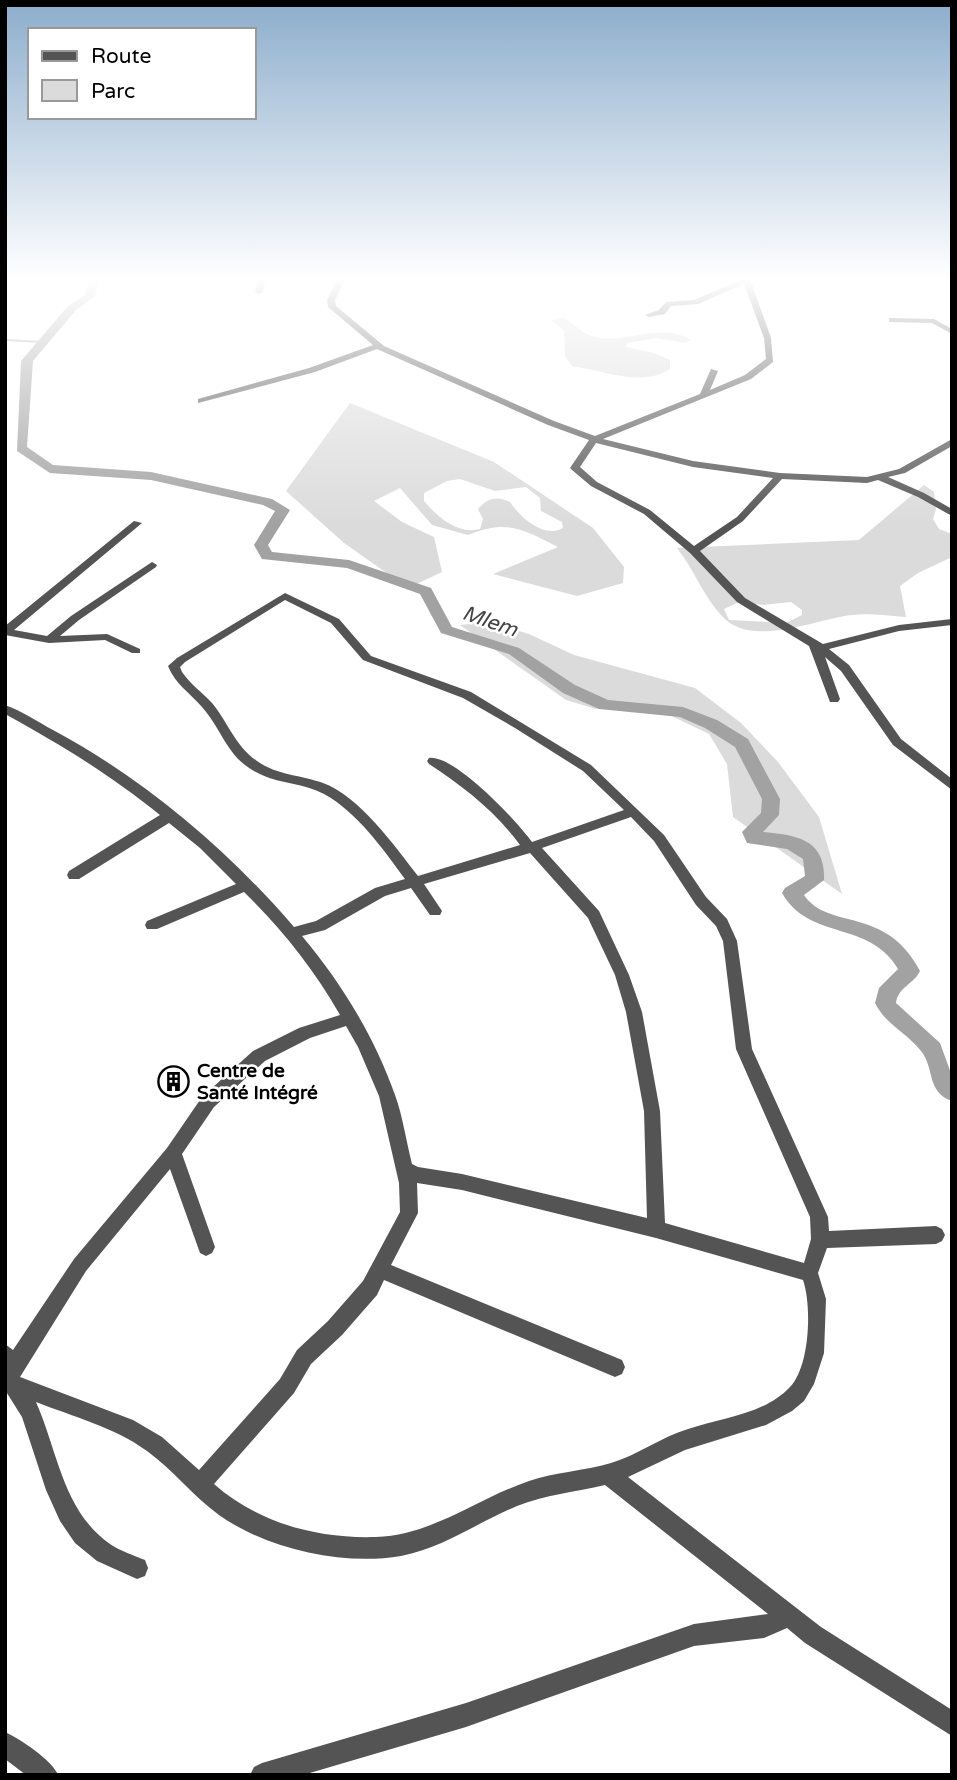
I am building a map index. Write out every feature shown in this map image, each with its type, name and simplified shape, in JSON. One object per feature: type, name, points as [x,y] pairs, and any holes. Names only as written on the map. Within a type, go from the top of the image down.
[{"type":"street","points":[[201,401],[343,359]]},
{"type":"street","points":[[409,359],[594,440],[703,466],[780,476],[858,480],[881,478],[907,469],[950,445]]},
{"type":"street","points":[[769,359],[748,376],[594,440],[576,462],[575,468],[580,475],[647,512],[694,551],[741,600],[818,647],[845,668],[897,743],[952,786]]},
{"type":"street","points":[[705,394],[714,371]]},
{"type":"street","points":[[705,394],[748,387]]},
{"type":"street","points":[[694,551],[740,519],[780,476]]},
{"type":"street","points":[[881,478],[921,495],[952,513]]},
{"type":"street","points":[[6,632],[137,523]]},
{"type":"street","points":[[49,640],[75,618],[152,565]]},
{"type":"street","points":[[435,911],[416,882],[374,832],[337,796],[317,784],[275,775],[259,768],[237,751],[209,708],[176,674],[174,666],[285,596],[335,621],[367,658],[467,695],[519,725],[587,768],[631,809],[659,838],[688,883],[722,923],[730,941],[735,969],[737,1012],[744,1049],[819,1217],[821,1240],[809,1273]]},
{"type":"street","points":[[818,647],[899,628],[952,622]]},
{"type":"street","points":[[6,632],[49,640],[107,637],[136,651]]},
{"type":"street","points":[[818,647],[834,699]]},
{"type":"street","points":[[5,709],[76,748],[171,816],[245,886],[317,964],[350,1018],[387,1096],[410,1199],[408,1213],[381,1270],[353,1310],[304,1357],[287,1386],[201,1483]]},
{"type":"street","points":[[433,761],[506,814],[531,847],[594,915],[622,975],[634,1012],[652,1111],[656,1228]]},
{"type":"street","points":[[290,933],[320,926],[380,892],[531,847],[617,818],[631,809]]},
{"type":"street","points":[[74,876],[171,816]]},
{"type":"street","points":[[152,925],[245,886]]},
{"type":"street","points":[[8,1373],[80,1265],[173,1153],[208,1102],[259,1056],[305,1034],[350,1018]]},
{"type":"street","points":[[173,1153],[206,1247]]},
{"type":"street","points":[[8,1373],[99,1413],[146,1438],[240,1517],[270,1529],[324,1543],[362,1547],[406,1544],[433,1537],[522,1493],[565,1480],[607,1474],[641,1463],[684,1440],[716,1433],[769,1413],[798,1394],[807,1378],[816,1331],[815,1282],[809,1273],[656,1228],[461,1182],[415,1175],[405,1169]]},
{"type":"street","points":[[821,1240],[936,1235]]},
{"type":"street","points":[[381,1270],[615,1367]]},
{"type":"street","points":[[8,1373],[33,1418],[54,1488],[67,1516],[90,1546],[112,1560],[136,1568]]},
{"type":"street","points":[[607,1474],[849,1661],[952,1724]]},
{"type":"street","points":[[262,1775],[466,1715],[694,1635],[764,1627],[789,1616]]},
{"type":"street","points":[[5,1744],[46,1775]]},
{"type":"green space","points":[[567,359],[670,360],[670,369],[646,377],[621,376],[572,366]]},
{"type":"green space","points":[[350,403],[494,462],[593,528],[624,567],[623,583],[577,596],[493,574],[558,547],[514,528],[493,528],[468,535],[432,525],[400,488],[374,501],[402,522],[434,537],[442,572],[408,588],[344,543],[286,491]],"holes":[[[460,479],[495,491],[526,487],[540,498],[541,511],[562,522],[563,528],[556,531],[541,529],[526,520],[510,502],[496,499],[488,501],[478,509],[483,519],[480,529],[463,529],[441,518],[424,501],[424,493],[447,481]]]},
{"type":"green space","points":[[924,485],[934,492],[936,509],[933,519],[939,529],[952,534],[952,557],[918,573],[900,586],[906,617],[852,615],[766,631],[734,626],[722,616],[677,548],[859,540]],"holes":[[[739,602],[763,605],[791,602],[802,610],[802,615],[786,623],[729,620],[724,609]]]},
{"type":"green space","points":[[488,622],[529,634],[574,655],[695,688],[741,723],[778,762],[819,817],[842,894],[733,817],[727,764],[709,734],[659,710],[627,702],[596,709],[566,700],[460,625]]},
{"type":"waterway","name":"Mlem","points":[[29,359],[21,448],[50,469],[151,476],[267,502],[283,510],[261,545],[267,556],[349,564],[426,591],[446,630],[514,651],[547,671],[569,689],[605,705],[683,712],[711,724],[742,743],[771,799],[770,815],[751,832],[754,838],[798,845],[806,849],[812,857],[815,867],[814,880],[792,893],[801,906],[814,915],[866,930],[883,939],[898,952],[910,971],[894,984],[885,1003],[897,1018],[919,1034],[933,1049],[942,1080],[952,1091]]},
{"type":"place","name":"Centre de Santé Intégré","points":[[174,1081]]}]
